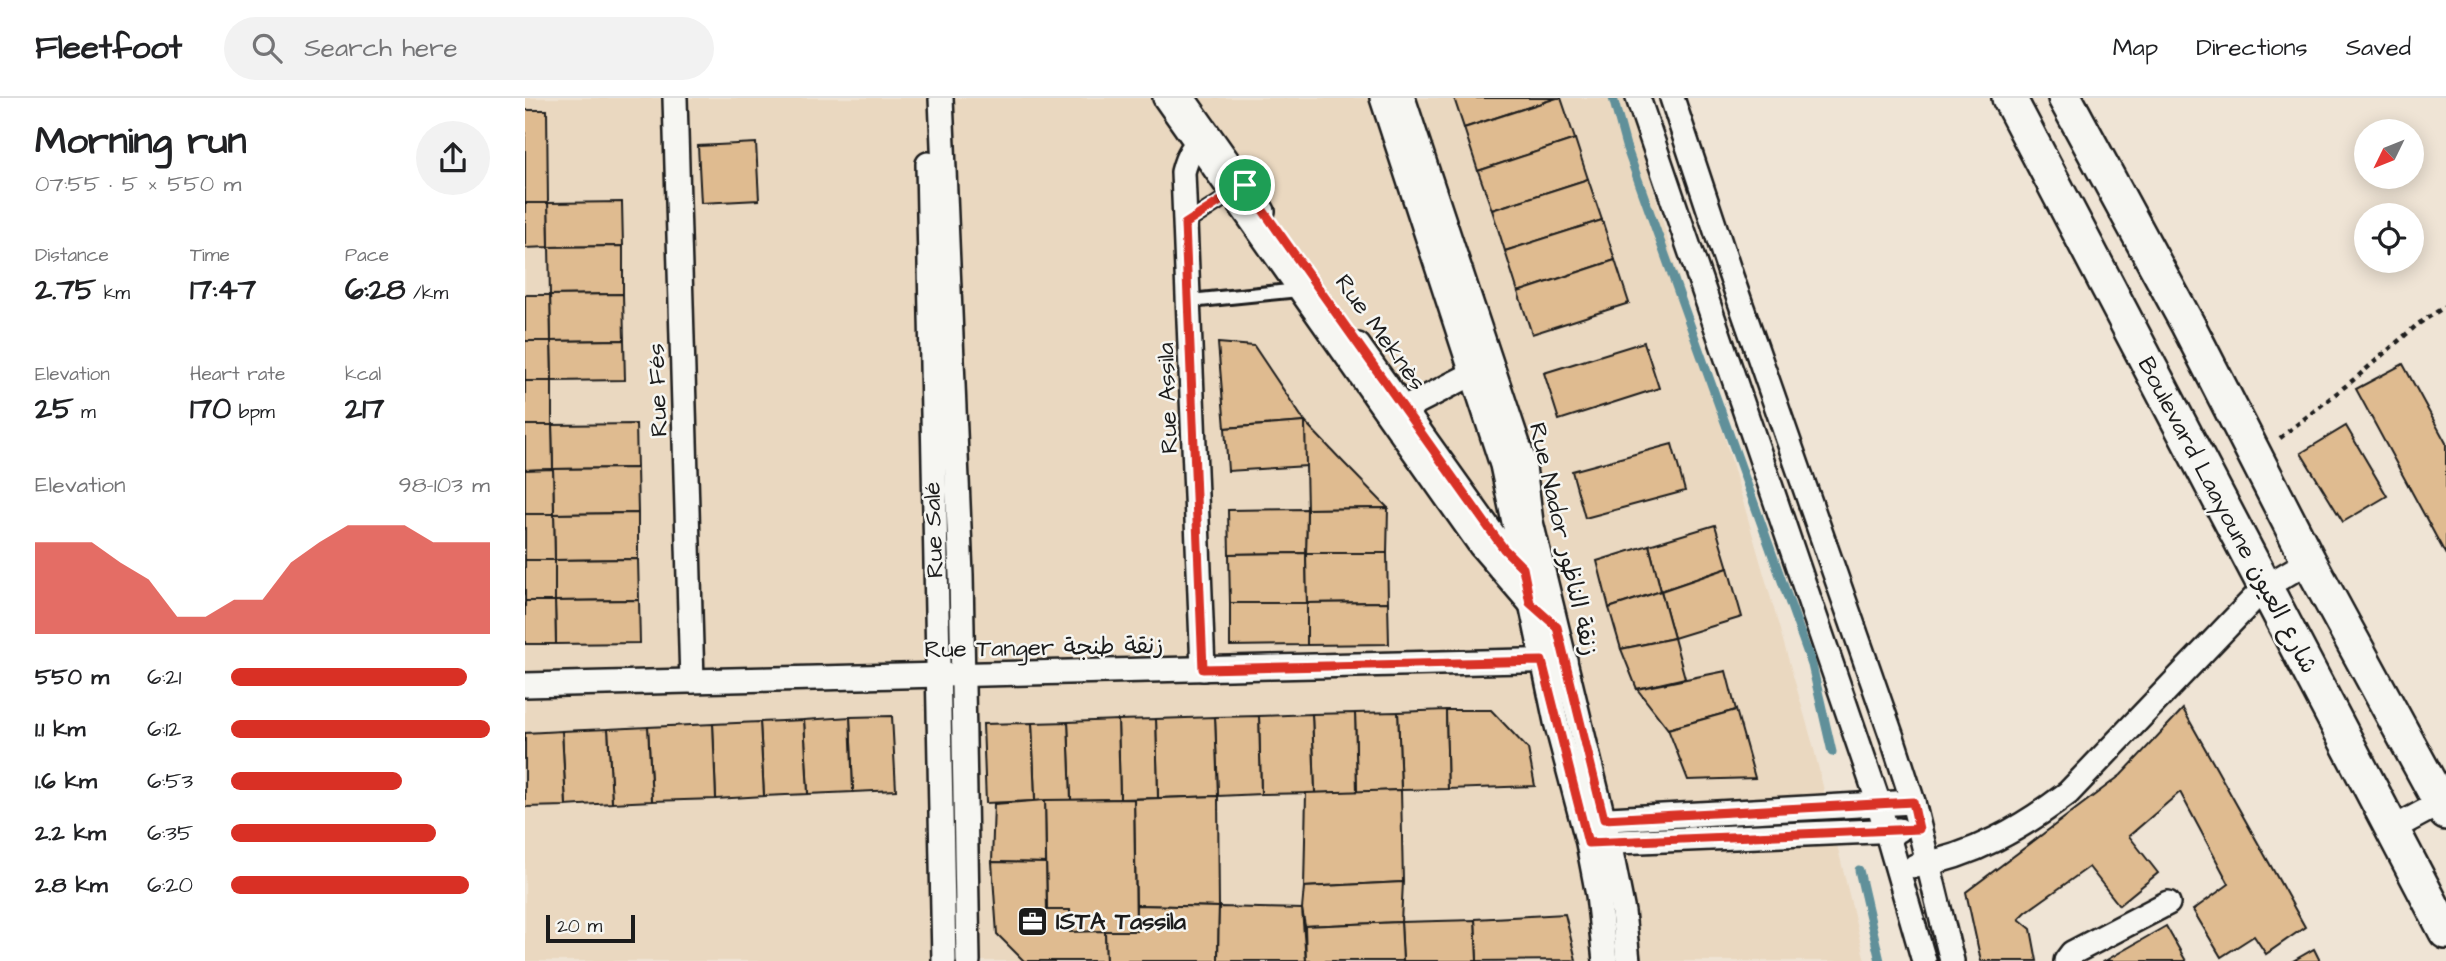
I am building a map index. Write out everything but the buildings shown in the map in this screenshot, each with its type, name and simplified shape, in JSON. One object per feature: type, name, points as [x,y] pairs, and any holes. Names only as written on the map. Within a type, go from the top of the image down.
[{"type":"street","name":"Rue Fés","points":[[675,98],[692,681]]},
{"type":"street","name":"Rue Salé","points":[[926,98],[944,961]]},
{"type":"street","name":"Rue Salé","points":[[941,98],[961,575],[968,961]]},
{"type":"street","name":"Rue Meknès","points":[[1165,98],[1202,138],[1397,413],[1480,545],[1530,603],[1557,627]]},
{"type":"street","name":"Rue Meknès","points":[[1183,98],[1202,138]]},
{"type":"street","name":"Rue Nador زنقة الناظور","points":[[1382,98],[1502,465],[1530,603],[1554,661],[1598,843],[1623,912],[1628,961]]},
{"type":"street","name":"Rue Nador زنقة الناظور","points":[[1402,98],[1523,459],[1531,522],[1557,627],[1554,661]]},
{"type":"street","points":[[1638,98],[1879,804],[1924,961]]},
{"type":"street","points":[[1672,98],[1731,276],[1893,740],[1913,802],[1952,961]]},
{"type":"street","name":"Boulevard Laayoune شارع العيون","points":[[2009,98],[2446,932]]},
{"type":"street","name":"Boulevard Laayoune شارع العيون","points":[[2065,98],[2188,325],[2309,561],[2444,805]]},
{"type":"street","name":"Rue Assila","points":[[1202,138],[1187,157],[1183,172],[1203,669]]},
{"type":"street","name":"Rue Meknès","points":[[1239,190],[1300,290],[1504,549],[1547,586]]},
{"type":"street","points":[[1397,413],[1472,374]]},
{"type":"street","points":[[1899,870],[1955,856],[2004,836],[2068,793],[2096,767],[2265,587],[2309,561]]},
{"type":"street","name":"Rue Tanger زنقة طنجة","points":[[525,685],[1554,661]]},
{"type":"street","points":[[1593,820],[1913,802]]},
{"type":"street","points":[[2392,830],[2444,805]]},
{"type":"street","points":[[1598,843],[1919,829]]},
{"type":"street","name":"Rue Nador زنقة الناظور","points":[[1598,843],[1598,895],[1605,961]]},
{"type":"street","points":[[2066,961],[2072,953],[2168,903]]},
{"type":"lane","points":[[1185,224],[1239,190]]},
{"type":"lane","points":[[1189,301],[1300,290]]},
{"type":"path","points":[[2256,457],[2357,377],[2418,324],[2446,306]]},
{"type":"shaded area","points":[[525,98],[1623,98],[1645,160],[1813,745],[1865,961],[525,961]]},
{"type":"waterway","points":[[1613,98],[1626,146],[1812,665],[1832,752]]},
{"type":"waterway","points":[[1859,870],[1880,961]]},
{"type":"place","name":"ISTA Tassila","points":[[1033,921]]},
{"type":"route","points":[[1245,185],[1488,527],[1504,549],[1523,568],[1530,603],[1557,627],[1604,819],[1913,802],[1919,829],[1588,843],[1542,661],[1203,669],[1185,224],[1245,185]]}]
